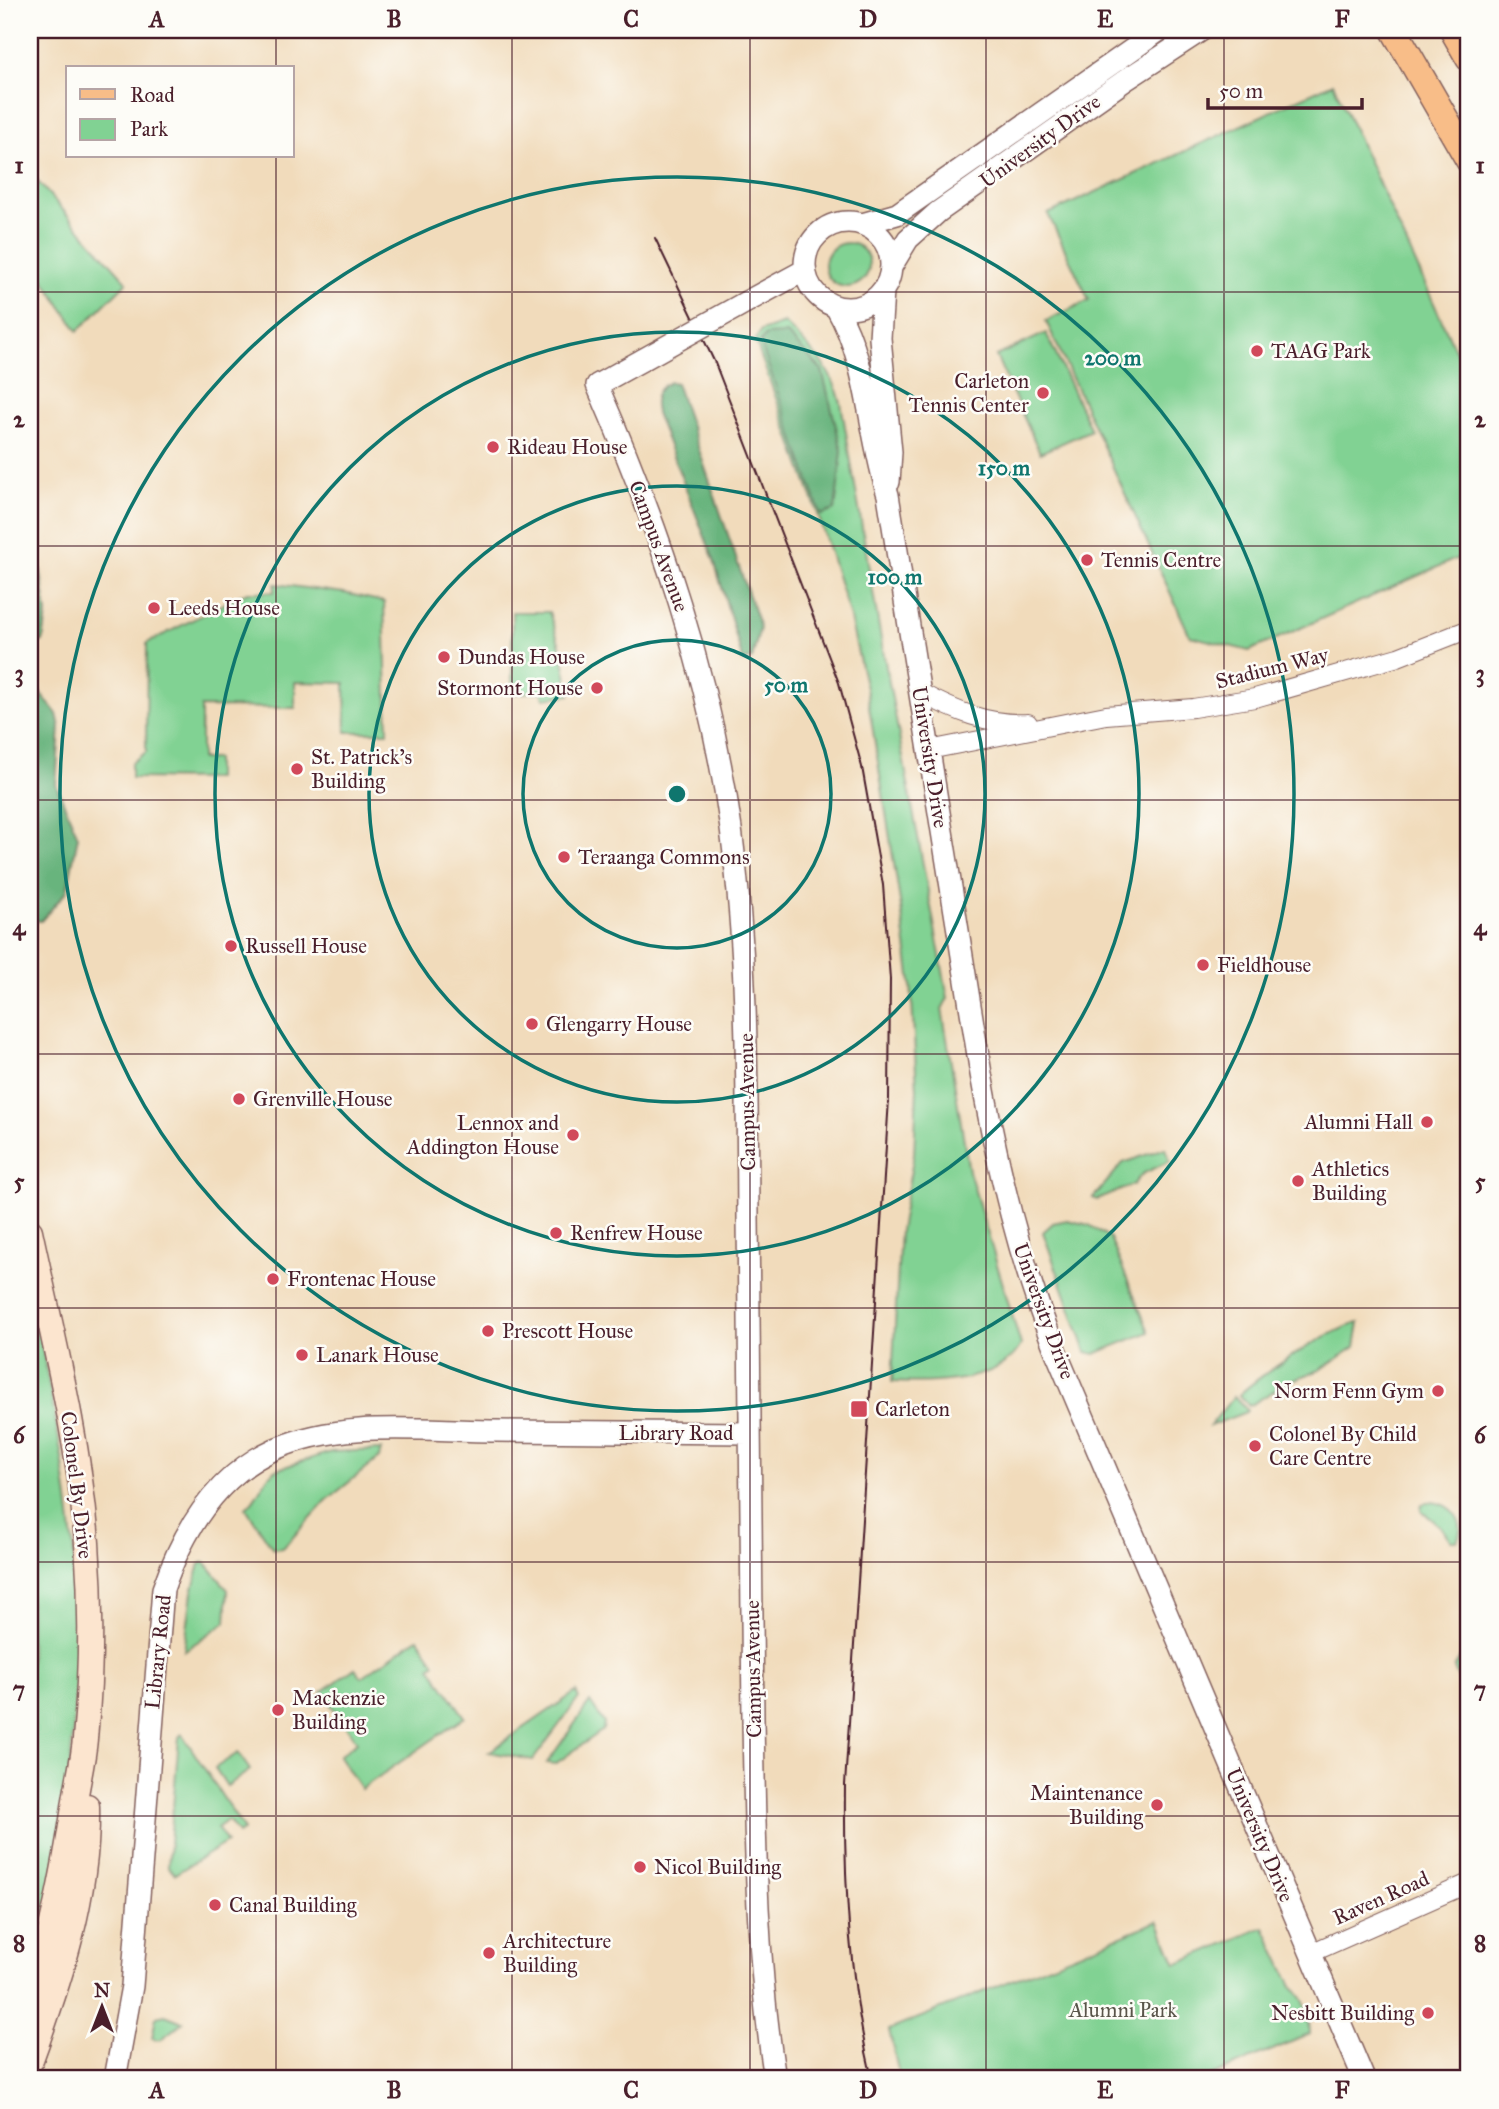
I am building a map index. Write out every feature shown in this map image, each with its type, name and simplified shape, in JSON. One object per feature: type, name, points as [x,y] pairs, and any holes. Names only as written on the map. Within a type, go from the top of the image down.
[{"type":"main road","points":[[1453,30],[1469,58]]},
{"type":"main road","points":[[1394,32],[1469,160]]},
{"type":"main road","name":"Colonel By Drive","points":[[30,1231],[68,1409],[85,1522],[90,1640],[85,1743],[88,1824],[79,1897],[57,1984],[30,2062]]},
{"type":"main road","name":"Colonel By Drive","points":[[30,1998],[62,1877],[85,1743]]},
{"type":"street","name":"University Drive","points":[[862,225],[897,214],[1160,30]]},
{"type":"street","name":"University Drive","points":[[891,267],[908,239],[938,212],[1106,93],[1202,30]]},
{"type":"street","points":[[849,222],[862,225],[884,241],[890,254],[891,267],[883,291],[862,306],[836,307],[815,293],[805,270],[808,250],[823,230],[849,222]]},
{"type":"street","name":"Campus Avenue","points":[[775,2079],[760,1971],[754,1776],[745,976],[731,831],[701,677],[684,613],[657,535],[597,384],[805,270]]},
{"type":"street","name":"University Drive","points":[[883,291],[880,338],[891,452],[888,495]]},
{"type":"street","name":"University Drive","points":[[836,307],[853,343],[876,456],[888,495],[987,1107],[1025,1267],[1056,1352],[1364,2079]]},
{"type":"street","name":"Stadium Way","points":[[919,692],[952,709],[990,721],[1077,720],[1203,707],[1255,698],[1398,657],[1469,629]]},
{"type":"street","name":"Stadium Way","points":[[929,750],[1077,720]]},
{"type":"street","name":"Library Road","points":[[115,2079],[132,1986],[163,1589],[191,1524],[225,1483],[274,1449],[313,1436],[338,1433],[428,1429],[750,1433]]},
{"type":"street","name":"Raven Road","points":[[1311,1954],[1469,1883]]},
{"type":"green space","name":"TAAG Park","points":[[1333,83],[1469,380],[1469,553],[1249,651],[1190,636],[1046,321],[1089,300],[1048,214]]},
{"type":"green space","points":[[30,173],[127,282],[78,331],[30,260]]},
{"type":"green space","points":[[847,243],[862,250],[869,265],[862,280],[847,287],[832,280],[825,265],[832,250]]},
{"type":"green space","points":[[784,323],[826,369],[841,403],[882,645],[948,998],[942,1009],[969,1171],[1021,1345],[1011,1358],[997,1367],[963,1378],[892,1382],[900,1230],[914,1154],[917,1089],[911,983],[867,693],[849,614],[817,511],[755,340],[761,331]]},
{"type":"green space","name":"Carleton Tennis Center","points":[[1046,333],[1091,430],[1040,453],[996,356]]},
{"type":"green space","points":[[787,334],[822,370],[842,451],[835,510],[821,515],[760,342],[766,335]]},
{"type":"green space","points":[[670,382],[676,383],[760,628],[752,659],[743,661],[714,560],[656,413],[656,394]]},
{"type":"green space","points":[[30,499],[47,614],[43,641],[31,645],[31,681],[57,714],[60,727],[56,785],[78,836],[67,891],[41,921],[30,920]]},
{"type":"green space","points":[[275,584],[344,593],[384,602],[388,732],[346,732],[345,683],[295,682],[295,708],[201,707],[201,759],[216,759],[216,779],[131,778],[131,763],[146,752],[147,643],[247,592],[274,592]]},
{"type":"green space","points":[[512,612],[549,612],[561,649],[570,695],[544,698],[542,691],[512,694]]},
{"type":"green space","points":[[1165,1148],[1170,1161],[1142,1174],[1133,1185],[1097,1200],[1093,1198],[1123,1163]]},
{"type":"green space","points":[[1067,1220],[1089,1225],[1110,1238],[1149,1332],[1095,1354],[1086,1352],[1043,1232],[1053,1223]]},
{"type":"green space","points":[[30,1288],[65,1480],[73,1544],[77,1629],[74,1714],[66,1799],[53,1882],[30,1969]]},
{"type":"green space","points":[[1359,1323],[1355,1347],[1320,1370],[1292,1380],[1249,1406],[1239,1395],[1296,1353],[1331,1334]]},
{"type":"green space","points":[[1234,1396],[1246,1412],[1210,1426]]},
{"type":"green space","points":[[381,1450],[379,1458],[327,1500],[283,1548],[273,1549],[246,1508],[275,1470],[331,1452]]},
{"type":"green space","points":[[1432,1502],[1445,1506],[1455,1515],[1460,1527],[1457,1541],[1451,1541],[1441,1527],[1421,1510],[1422,1504]]},
{"type":"green space","points":[[205,1562],[228,1590],[226,1622],[184,1651],[192,1592],[200,1564]]},
{"type":"green space","points":[[418,1638],[435,1663],[430,1667],[465,1717],[361,1789],[339,1756],[357,1742],[322,1692],[355,1668],[362,1677]]},
{"type":"green space","points":[[1461,1656],[1469,1656],[1469,1704],[1454,1668]]},
{"type":"green space","points":[[576,1692],[579,1698],[533,1760],[489,1752]]},
{"type":"green space","points":[[590,1702],[604,1723],[603,1730],[555,1764],[547,1763]]},
{"type":"green space","points":[[182,1734],[244,1830],[238,1834],[228,1820],[217,1828],[227,1842],[175,1874],[168,1867],[179,1737]]},
{"type":"green space","points":[[238,1753],[250,1770],[227,1786],[215,1768]]},
{"type":"green space","name":"Alumni Park","points":[[1158,1921],[1176,1964],[1264,1927],[1292,1986],[1304,2002],[1310,2034],[1204,2079],[900,2079],[889,2030]]},
{"type":"green space","points":[[165,2015],[183,2022],[160,2040],[152,2038],[156,2017]]},
{"type":"tram line","points":[[655,238],[715,363],[839,683],[862,767],[883,885],[890,979],[889,1099],[845,1785],[846,1859],[853,1970],[872,2079]]},
{"type":"place","name":"TAAG Park","points":[[1257,351]]},
{"type":"place","name":"Carleton Tennis Center","points":[[1043,393]]},
{"type":"place","name":"Rideau House","points":[[493,447]]},
{"type":"place","name":"Tennis Centre","points":[[1087,560]]},
{"type":"place","name":"Leeds House","points":[[154,608]]},
{"type":"place","name":"Dundas House","points":[[444,657]]},
{"type":"place","name":"Stormont House","points":[[597,688]]},
{"type":"place","name":"St. Patrick's Building","points":[[297,769]]},
{"type":"place","name":"Teraanga Commons","points":[[564,857]]},
{"type":"place","name":"Russell House","points":[[231,946]]},
{"type":"place","name":"Fieldhouse","points":[[1203,965]]},
{"type":"place","name":"Glengarry House","points":[[532,1024]]},
{"type":"place","name":"Grenville House","points":[[239,1099]]},
{"type":"place","name":"Alumni Hall","points":[[1427,1122]]},
{"type":"place","name":"Lennox and Addington House","points":[[573,1135]]},
{"type":"place","name":"Athletics Building","points":[[1298,1181]]},
{"type":"place","name":"Renfrew House","points":[[556,1233]]},
{"type":"place","name":"Frontenac House","points":[[273,1279]]},
{"type":"place","name":"Prescott House","points":[[488,1331]]},
{"type":"place","name":"Lanark House","points":[[302,1355]]},
{"type":"place","name":"Norm Fenn Gym","points":[[1438,1391]]},
{"type":"place","name":"Carleton","points":[[859,1409]]},
{"type":"place","name":"Colonel By Child Care Centre","points":[[1255,1446]]},
{"type":"place","name":"Mackenzie Building","points":[[278,1710]]},
{"type":"place","name":"Maintenance Building","points":[[1157,1805]]},
{"type":"place","name":"Nicol Building","points":[[640,1867]]},
{"type":"place","name":"Canal Building","points":[[215,1905]]},
{"type":"place","name":"Architecture Building","points":[[489,1953]]},
{"type":"place","name":"Nesbitt Building","points":[[1428,2013]]}]
